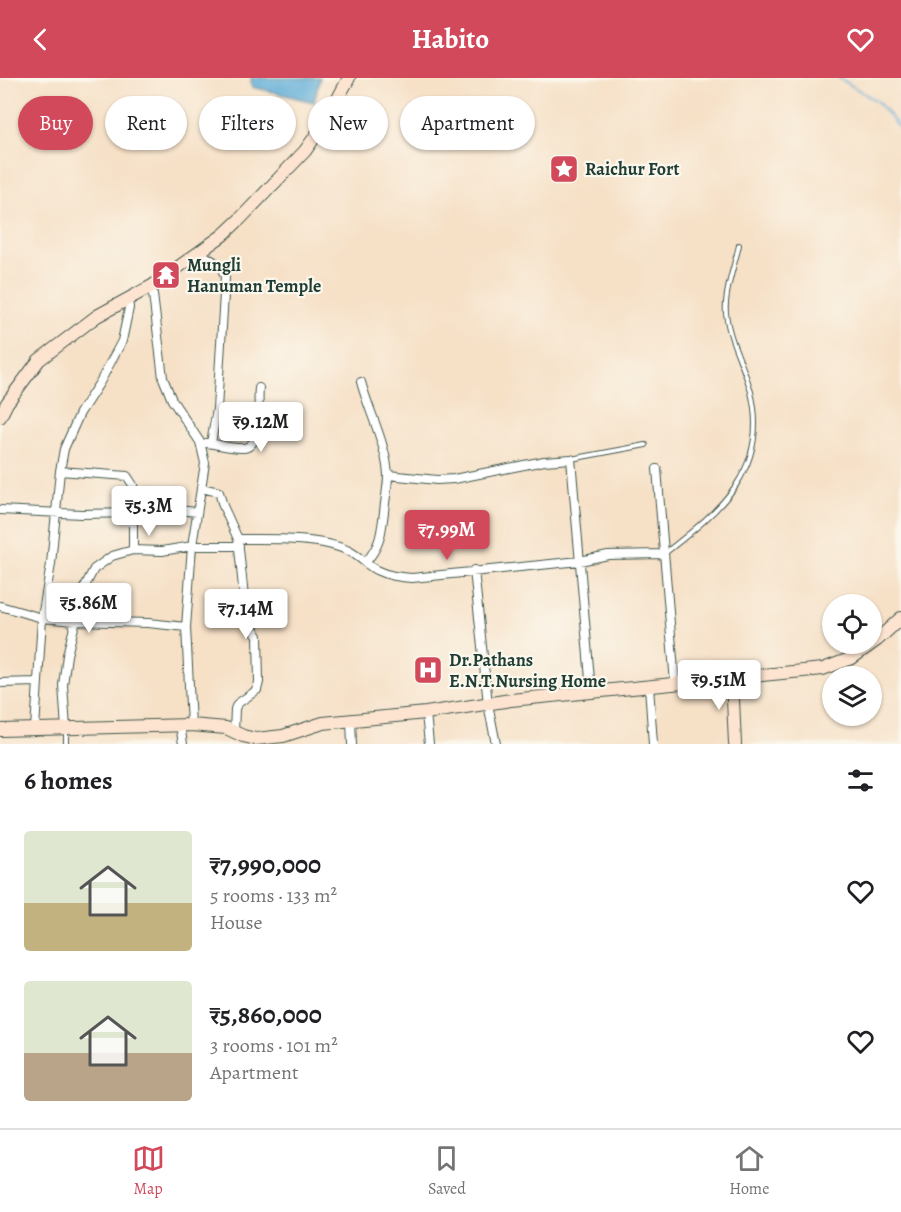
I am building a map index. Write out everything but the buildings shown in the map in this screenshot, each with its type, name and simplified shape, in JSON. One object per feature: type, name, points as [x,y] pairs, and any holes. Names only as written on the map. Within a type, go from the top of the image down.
[{"type":"main road","points":[[0,417],[7,403],[39,360],[97,316],[152,286],[223,235],[305,151],[324,124],[349,78]]},
{"type":"main road","points":[[0,730],[185,725],[226,728],[240,737],[256,739],[283,736],[323,723],[426,714],[512,700],[823,669],[852,658],[877,640],[901,618]]},
{"type":"main road","points":[[732,677],[735,744]]},
{"type":"street","points":[[199,252],[221,266],[225,277],[217,409],[211,443]]},
{"type":"street","points":[[152,286],[165,384],[172,400],[200,442],[205,463],[192,546],[186,627],[183,744]]},
{"type":"street","points":[[34,729],[42,618],[51,564],[64,449],[80,413],[122,341],[129,308],[128,299]]},
{"type":"street","points":[[361,382],[377,428],[388,475],[381,537],[375,551],[366,562]]},
{"type":"street","points":[[200,442],[242,448],[252,444],[259,420],[257,400],[259,388]]},
{"type":"street","points":[[388,475],[437,480],[454,479],[544,461],[571,459],[591,692]]},
{"type":"street","points":[[657,469],[675,684]]},
{"type":"street","points":[[60,471],[127,476],[133,485],[134,550]]},
{"type":"street","points":[[201,488],[219,492],[239,542],[246,617],[258,636],[259,682],[254,694],[237,704],[235,710],[240,737]]},
{"type":"street","points":[[0,510],[134,513],[158,508],[197,512]]},
{"type":"street","points":[[66,729],[63,685],[75,621],[84,588],[94,569],[112,555],[134,550],[162,551],[192,546],[289,540],[333,545],[350,551],[375,570],[392,576],[412,578],[580,561],[608,555],[664,554]]},
{"type":"street","points":[[474,570],[488,704],[496,744]]},
{"type":"street","points":[[0,606],[42,618],[186,627]]},
{"type":"street","points":[[0,683],[37,682]]},
{"type":"street","points":[[649,686],[653,744]]},
{"type":"street","points":[[426,714],[429,744]]},
{"type":"street","points":[[351,722],[352,744]]},
{"type":"lane","points":[[664,554],[700,526],[724,501],[740,481],[751,456],[756,428],[751,392],[729,332],[726,309],[739,245]]},
{"type":"lane","points":[[571,459],[646,445]]},
{"type":"lane","points":[[66,729],[66,744]]},
{"type":"water","points":[[251,78],[320,78],[316,96],[308,96],[308,101],[252,87]]},
{"type":"waterway","points":[[839,78],[878,102],[901,130]]},
{"type":"place","name":"Raichur Fort","points":[[564,169]]},
{"type":"place","name":"Mungli Hanuman Temple","points":[[166,275]]},
{"type":"place","name":"Dr.Pathans E.N.T.Nursing Home","points":[[428,670]]}]
